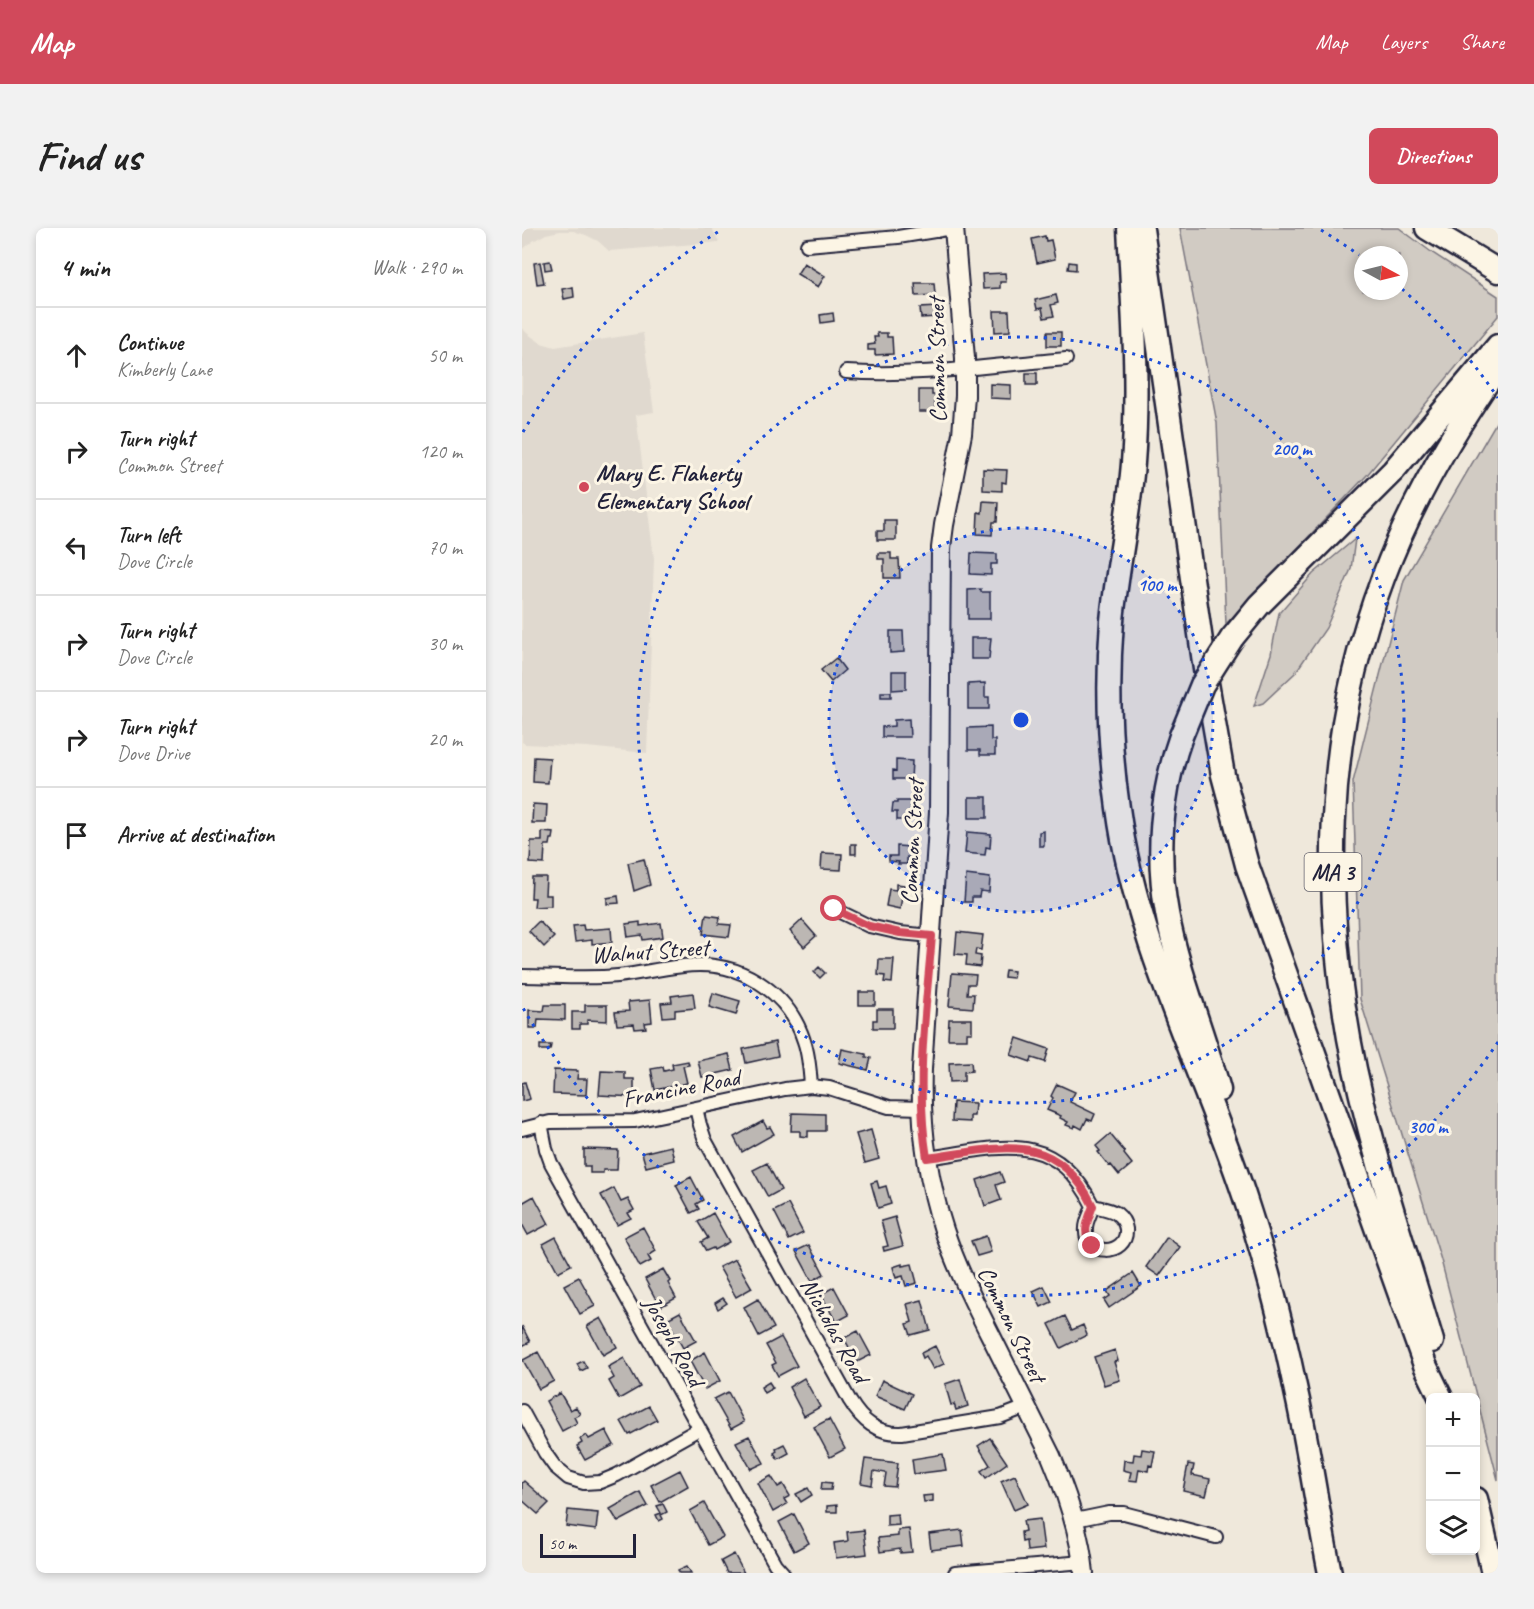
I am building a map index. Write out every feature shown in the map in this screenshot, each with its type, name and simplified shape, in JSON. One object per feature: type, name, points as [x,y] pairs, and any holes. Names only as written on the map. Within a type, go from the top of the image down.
[{"type":"highway","points":[[1129,228],[1136,418],[1132,480],[1112,620],[1109,690],[1112,759],[1130,876],[1150,946],[1230,1154],[1251,1216]]},
{"type":"highway","points":[[1142,228],[1207,684],[1234,820],[1262,909],[1425,1365],[1439,1393]]},
{"type":"highway","points":[[1427,228],[1498,272]]},
{"type":"highway","points":[[1330,1573],[1293,1375],[1223,1103],[1177,956],[1167,912],[1162,869],[1163,814],[1170,773],[1181,736],[1202,685],[1232,638],[1259,605],[1393,471],[1498,346]]},
{"type":"highway","name":"MA 3","points":[[1447,1393],[1372,1136],[1355,1067],[1343,997],[1335,928],[1333,821],[1338,762],[1350,692],[1361,646],[1383,579],[1421,493],[1465,417],[1498,367]]},
{"type":"highway","points":[[1314,1491],[1323,1573]]},
{"type":"highway","points":[[1476,1501],[1492,1569]]},
{"type":"street","points":[[807,245],[898,237],[953,228]]},
{"type":"street","name":"Common Street","points":[[953,228],[965,368],[964,422],[944,525],[940,561],[939,812],[921,1108],[927,1158],[941,1219],[974,1303],[1059,1475],[1075,1520],[1083,1567]]},
{"type":"street","points":[[846,372],[874,373],[965,368],[1066,359]]},
{"type":"street","points":[[834,909],[869,926],[900,933],[932,936]]},
{"type":"street","name":"Walnut Street","points":[[522,976],[606,977],[687,965],[727,968],[742,973],[771,992],[794,1018],[807,1050],[811,1086]]},
{"type":"street","points":[[811,1086],[829,1088],[889,1107],[921,1108]]},
{"type":"street","name":"Francine Road","points":[[522,1129],[559,1121],[635,1121],[785,1089],[811,1086]]},
{"type":"street","name":"Nicholas Road","points":[[696,1108],[705,1140],[854,1408],[866,1422],[879,1430],[902,1433],[1000,1417],[1026,1407]]},
{"type":"street","name":"Joseph Road","points":[[541,1124],[551,1163],[775,1564],[783,1573]]},
{"type":"street","points":[[927,1158],[1009,1148],[1036,1151],[1053,1158],[1073,1174],[1084,1188],[1093,1206]]},
{"type":"street","points":[[522,1411],[545,1453],[561,1474],[584,1483],[600,1482],[617,1475],[699,1429]]},
{"type":"street","points":[[1075,1520],[1109,1513],[1124,1513],[1216,1537]]},
{"type":"street","points":[[955,1573],[1083,1567]]},
{"type":"shaded area","points":[[522,228],[712,228],[719,242],[609,251],[598,241],[586,235],[573,231],[560,231],[546,234],[522,250]]},
{"type":"shaded area","points":[[1180,228],[1399,228],[1498,296],[1498,316],[1367,475],[1226,624],[1217,423]]},
{"type":"shaded area","name":"Mary E. Flaherty Elementary School","points":[[522,328],[541,343],[555,347],[643,333],[654,412],[636,415],[654,559],[647,753],[522,742]]},
{"type":"shaded area","points":[[1498,419],[1498,1480],[1480,1411],[1480,1393],[1475,1393],[1441,1260],[1360,999],[1353,782],[1404,580]]},
{"type":"shaded area","points":[[1355,539],[1351,569],[1326,628],[1295,673],[1263,703],[1254,706],[1271,654],[1279,613],[1313,574]]},
{"type":"building","points":[[1045,236],[1046,241],[1051,240],[1055,259],[1037,263],[1032,239]]},
{"type":"building","points":[[550,261],[552,269],[545,270],[544,262]]},
{"type":"building","points":[[540,262],[544,283],[537,284],[534,263]]},
{"type":"building","points":[[1069,262],[1076,263],[1076,270],[1068,269]]},
{"type":"building","points":[[804,263],[825,276],[818,287],[797,274]]},
{"type":"building","points":[[1005,273],[1006,282],[1000,282],[1000,288],[983,289],[982,274]]},
{"type":"building","points":[[915,283],[934,283],[935,295],[916,296]]},
{"type":"building","points":[[573,287],[574,297],[564,299],[562,289]]},
{"type":"building","points":[[1056,295],[1058,303],[1051,305],[1054,316],[1044,318],[1042,308],[1037,309],[1035,300]]},
{"type":"building","points":[[937,307],[937,317],[921,318],[920,308]]},
{"type":"building","points":[[994,311],[1009,311],[1010,331],[995,332]]},
{"type":"building","points":[[833,313],[834,321],[821,323],[820,315]]},
{"type":"building","points":[[1047,332],[1061,332],[1061,346],[1047,346]]},
{"type":"building","points":[[877,333],[887,333],[887,337],[892,337],[893,354],[875,355],[875,350],[868,350],[868,345],[875,344],[874,337],[878,337]]},
{"type":"building","points":[[1026,373],[1037,373],[1037,385],[1026,385]]},
{"type":"building","points":[[990,384],[1011,385],[1011,399],[990,398]]},
{"type":"building","points":[[919,390],[932,390],[932,395],[935,395],[935,412],[919,412]]},
{"type":"building","points":[[983,469],[1007,470],[1006,483],[1002,482],[1002,491],[983,490]]},
{"type":"building","points":[[983,501],[998,502],[997,522],[993,522],[992,535],[977,534],[978,512],[982,513]]},
{"type":"building","points":[[884,520],[896,520],[896,540],[877,540],[877,531],[884,531]]},
{"type":"building","points":[[878,553],[891,553],[891,559],[899,559],[900,578],[884,578],[884,559],[878,559]]},
{"type":"building","points":[[971,553],[997,554],[997,564],[991,564],[991,575],[970,574]]},
{"type":"building","points":[[981,589],[981,592],[990,592],[990,619],[968,619],[968,590]]},
{"type":"building","points":[[890,631],[903,631],[904,652],[890,653]]},
{"type":"building","points":[[971,638],[991,638],[989,659],[971,659]]},
{"type":"building","points":[[836,658],[845,670],[831,682],[821,670]]},
{"type":"building","points":[[892,671],[906,671],[906,689],[892,690]]},
{"type":"building","points":[[985,683],[985,697],[989,697],[989,709],[968,709],[968,684]]},
{"type":"building","points":[[881,692],[891,692],[891,697],[881,697]]},
{"type":"building","points":[[909,719],[910,737],[882,737],[882,727],[894,726],[894,720]]},
{"type":"building","points":[[991,727],[991,740],[995,740],[995,755],[980,755],[980,750],[968,750],[968,728]]},
{"type":"building","points":[[534,757],[550,758],[548,783],[533,782]]},
{"type":"building","points":[[896,760],[912,761],[911,779],[893,779]]},
{"type":"building","points":[[969,797],[987,797],[987,818],[969,818]]},
{"type":"building","points":[[911,801],[910,820],[897,820],[897,812],[892,812],[893,803]]},
{"type":"building","points":[[533,804],[547,805],[546,823],[532,823]]},
{"type":"building","points":[[1044,831],[1044,846],[1039,846],[1039,832]]},
{"type":"building","points":[[542,832],[554,833],[550,845],[545,845],[544,864],[530,863],[531,841],[542,841]]},
{"type":"building","points":[[967,832],[991,834],[990,848],[986,847],[985,855],[965,853]]},
{"type":"building","points":[[851,844],[856,844],[856,854],[851,854]]},
{"type":"building","points":[[897,846],[911,847],[911,858],[907,857],[907,864],[889,861],[889,856],[897,856]]},
{"type":"building","points":[[822,853],[842,854],[841,870],[821,869]]},
{"type":"building","points":[[644,859],[650,885],[634,891],[628,863]]},
{"type":"building","points":[[966,875],[990,878],[989,892],[980,891],[979,897],[972,897],[972,902],[964,902]]},
{"type":"building","points":[[532,877],[546,877],[545,895],[551,895],[551,906],[534,907],[535,898],[531,898]]},
{"type":"building","points":[[896,884],[904,885],[900,909],[886,906],[889,889],[896,890]]},
{"type":"building","points":[[618,896],[619,903],[607,904],[607,898]]},
{"type":"building","points":[[706,915],[720,917],[719,924],[731,925],[729,937],[703,934]]},
{"type":"building","points":[[802,920],[816,936],[804,947],[790,931]]},
{"type":"building","points":[[539,921],[554,937],[544,947],[529,931]]},
{"type":"building","points":[[640,922],[640,926],[661,923],[663,937],[643,940],[642,935],[628,937],[626,924]]},
{"type":"building","points":[[583,925],[584,930],[611,928],[612,942],[592,944],[592,940],[575,942],[573,926]]},
{"type":"building","points":[[957,932],[983,935],[981,950],[976,949],[975,955],[981,956],[980,967],[966,965],[967,955],[955,954]]},
{"type":"building","points":[[879,959],[894,959],[892,983],[884,982],[885,976],[878,975]]},
{"type":"building","points":[[819,967],[825,973],[820,978],[814,972]]},
{"type":"building","points":[[1005,970],[1014,971],[1013,978],[1004,977]]},
{"type":"building","points":[[952,973],[976,975],[975,984],[968,984],[967,994],[974,994],[973,1008],[949,1006]]},
{"type":"building","points":[[859,992],[875,992],[875,1005],[859,1005]]},
{"type":"building","points":[[693,993],[695,1008],[675,1010],[675,1016],[663,1017],[661,1003],[672,1002],[671,996]]},
{"type":"building","points":[[713,993],[740,1001],[736,1015],[709,1007]]},
{"type":"building","points":[[650,1000],[652,1022],[645,1023],[646,1028],[635,1029],[634,1024],[617,1025],[615,1012],[629,1011],[628,1002]]},
{"type":"building","points":[[545,1005],[565,1005],[565,1020],[538,1019],[537,1028],[529,1028],[529,1010],[544,1011]]},
{"type":"building","points":[[585,1005],[607,1005],[607,1021],[587,1020],[587,1024],[580,1024],[580,1029],[572,1029],[572,1012],[585,1012]]},
{"type":"building","points":[[877,1009],[893,1009],[893,1028],[873,1028],[873,1020],[877,1020]]},
{"type":"building","points":[[949,1019],[972,1019],[972,1033],[967,1033],[967,1039],[948,1039]]},
{"type":"building","points":[[1017,1038],[1049,1049],[1045,1062],[1032,1058],[1031,1062],[1011,1055]]},
{"type":"building","points":[[775,1042],[778,1056],[746,1063],[743,1049]]},
{"type":"building","points":[[540,1045],[551,1045],[550,1050],[540,1050]]},
{"type":"building","points":[[842,1049],[866,1054],[866,1057],[871,1058],[868,1070],[839,1063]]},
{"type":"building","points":[[729,1054],[733,1070],[702,1077],[698,1061]]},
{"type":"building","points":[[688,1061],[689,1065],[683,1066],[687,1083],[655,1090],[651,1069],[663,1067],[664,1071],[673,1069],[672,1064]]},
{"type":"building","points":[[971,1062],[972,1071],[964,1072],[964,1081],[950,1082],[949,1063]]},
{"type":"building","points":[[554,1070],[578,1071],[577,1079],[587,1079],[586,1095],[553,1094]]},
{"type":"building","points":[[601,1071],[625,1072],[625,1079],[634,1079],[634,1097],[599,1095]]},
{"type":"building","points":[[525,1082],[530,1099],[522,1101],[522,1083]]},
{"type":"building","points":[[1057,1084],[1075,1092],[1070,1102],[1095,1114],[1092,1121],[1087,1119],[1082,1129],[1075,1125],[1074,1128],[1066,1125],[1068,1122],[1060,1118],[1061,1116],[1047,1110]]},
{"type":"building","points":[[953,1102],[975,1103],[974,1116],[970,1116],[970,1122],[952,1121]]},
{"type":"building","points":[[792,1113],[825,1114],[825,1131],[808,1131],[808,1137],[800,1136],[800,1131],[791,1131]]},
{"type":"building","points":[[763,1121],[774,1134],[742,1152],[734,1137]]},
{"type":"building","points":[[871,1130],[879,1159],[865,1163],[856,1134]]},
{"type":"building","points":[[1110,1134],[1132,1164],[1119,1175],[1111,1165],[1109,1166],[1096,1146]]},
{"type":"building","points":[[671,1146],[674,1160],[646,1167],[642,1153]]},
{"type":"building","points":[[584,1149],[618,1150],[617,1170],[590,1173],[590,1166],[584,1166]]},
{"type":"building","points":[[767,1163],[781,1190],[768,1197],[753,1170]]},
{"type":"building","points":[[1000,1172],[1004,1182],[996,1185],[1001,1200],[985,1206],[977,1180]]},
{"type":"building","points":[[691,1177],[703,1200],[696,1204],[699,1209],[691,1213],[676,1185]]},
{"type":"building","points":[[877,1181],[879,1188],[886,1186],[891,1204],[878,1208],[871,1183]]},
{"type":"building","points":[[614,1188],[621,1202],[628,1199],[634,1210],[628,1213],[631,1218],[617,1225],[601,1195]]},
{"type":"building","points":[[534,1196],[549,1224],[528,1235],[522,1224],[522,1203]]},
{"type":"building","points":[[788,1204],[803,1233],[789,1240],[774,1211]]},
{"type":"building","points":[[713,1213],[729,1242],[714,1250],[713,1248],[706,1251],[701,1242],[708,1238],[698,1222]]},
{"type":"building","points":[[895,1217],[903,1246],[884,1251],[883,1247],[888,1246],[881,1221]]},
{"type":"building","points":[[643,1227],[656,1251],[648,1256],[651,1261],[640,1267],[624,1237]]},
{"type":"building","points":[[986,1236],[991,1252],[977,1256],[971,1241]]},
{"type":"building","points":[[556,1237],[571,1265],[558,1272],[543,1244]]},
{"type":"building","points":[[1167,1237],[1180,1247],[1159,1276],[1146,1267]]},
{"type":"building","points":[[809,1245],[824,1274],[812,1281],[796,1251]]},
{"type":"building","points":[[735,1259],[752,1288],[736,1297],[719,1267]]},
{"type":"building","points":[[902,1264],[902,1266],[912,1264],[917,1283],[906,1286],[903,1276],[896,1278],[893,1267]]},
{"type":"building","points":[[663,1269],[676,1298],[660,1307],[645,1279]]},
{"type":"building","points":[[1133,1273],[1141,1286],[1109,1308],[1104,1300],[1110,1296],[1107,1291]]},
{"type":"building","points":[[579,1277],[595,1306],[580,1314],[564,1285]]},
{"type":"building","points":[[1044,1286],[1052,1302],[1041,1307],[1033,1291]]},
{"type":"building","points":[[834,1287],[849,1315],[836,1322],[821,1294]]},
{"type":"building","points":[[723,1298],[727,1303],[718,1309],[715,1303]]},
{"type":"building","points":[[758,1299],[774,1328],[759,1336],[744,1307]]},
{"type":"building","points":[[922,1300],[930,1330],[911,1335],[907,1324],[912,1322],[907,1304]]},
{"type":"building","points":[[680,1312],[696,1341],[683,1348],[667,1319]]},
{"type":"building","points":[[1065,1316],[1072,1330],[1083,1325],[1087,1335],[1061,1348],[1049,1324]]},
{"type":"building","points":[[601,1318],[617,1347],[603,1355],[587,1326]]},
{"type":"building","points":[[522,1326],[530,1342],[522,1346]]},
{"type":"building","points":[[858,1331],[871,1355],[857,1362],[844,1338]]},
{"type":"building","points":[[781,1337],[797,1366],[778,1376],[772,1365],[776,1363],[766,1345]]},
{"type":"building","points":[[935,1346],[944,1364],[933,1369],[926,1356],[923,1358],[921,1353]]},
{"type":"building","points":[[1115,1350],[1118,1361],[1114,1362],[1120,1380],[1104,1385],[1094,1357]]},
{"type":"building","points":[[538,1352],[554,1381],[539,1389],[523,1360]]},
{"type":"building","points":[[705,1352],[720,1381],[705,1389],[690,1361]]},
{"type":"building","points":[[624,1358],[640,1387],[619,1399],[609,1381],[614,1378],[608,1367]]},
{"type":"building","points":[[583,1361],[587,1368],[581,1371],[577,1364]]},
{"type":"building","points":[[804,1378],[820,1407],[804,1416],[789,1387]]},
{"type":"building","points":[[960,1379],[968,1406],[956,1410],[954,1404],[951,1405],[945,1384]]},
{"type":"building","points":[[882,1380],[912,1394],[905,1409],[875,1396]]},
{"type":"building","points":[[769,1382],[773,1388],[764,1393],[761,1387]]},
{"type":"building","points":[[728,1392],[744,1422],[731,1429],[714,1399]]},
{"type":"building","points":[[560,1393],[570,1410],[576,1407],[580,1414],[574,1417],[577,1423],[562,1431],[546,1401]]},
{"type":"building","points":[[649,1406],[657,1420],[629,1435],[621,1421]]},
{"type":"building","points":[[829,1419],[845,1449],[830,1457],[814,1427]]},
{"type":"building","points":[[606,1430],[614,1445],[585,1460],[577,1446],[582,1443],[580,1439],[586,1435],[589,1439]]},
{"type":"building","points":[[749,1436],[764,1463],[751,1469],[736,1442]]},
{"type":"building","points":[[990,1438],[1007,1463],[986,1478],[981,1471],[990,1465],[978,1446]]},
{"type":"building","points":[[784,1444],[789,1453],[778,1459],[774,1453],[777,1451],[776,1448]]},
{"type":"building","points":[[1142,1449],[1155,1451],[1152,1466],[1149,1465],[1148,1471],[1139,1469],[1137,1481],[1129,1480],[1131,1472],[1123,1470],[1124,1460],[1133,1461],[1134,1454],[1141,1455]]},
{"type":"building","points":[[943,1454],[946,1470],[914,1474],[912,1459]]},
{"type":"building","points":[[865,1459],[898,1463],[895,1487],[884,1486],[886,1473],[874,1471],[872,1485],[861,1483]]},
{"type":"building","points":[[1188,1464],[1194,1465],[1192,1475],[1210,1479],[1206,1496],[1183,1491]]},
{"type":"building","points":[[680,1470],[688,1486],[660,1502],[651,1485]]},
{"type":"building","points":[[1015,1475],[1028,1504],[1014,1510],[1001,1481]]},
{"type":"building","points":[[771,1476],[778,1487],[783,1484],[790,1496],[784,1499],[787,1504],[773,1512],[758,1483]]},
{"type":"building","points":[[524,1481],[549,1503],[538,1514],[522,1500]]},
{"type":"building","points":[[822,1482],[832,1483],[831,1490],[821,1490]]},
{"type":"building","points":[[808,1488],[812,1495],[801,1502],[796,1494]]},
{"type":"building","points":[[640,1492],[648,1506],[618,1522],[610,1509]]},
{"type":"building","points":[[933,1495],[933,1501],[924,1502],[923,1496]]},
{"type":"building","points":[[704,1503],[723,1537],[708,1545],[690,1511]]},
{"type":"building","points":[[663,1504],[667,1512],[661,1515],[663,1519],[659,1521],[656,1515],[661,1513],[657,1506]]},
{"type":"building","points":[[837,1505],[837,1512],[827,1512],[827,1506]]},
{"type":"building","points":[[568,1510],[598,1513],[596,1530],[566,1526]]},
{"type":"building","points":[[794,1514],[809,1543],[794,1551],[779,1522]]},
{"type":"building","points":[[898,1514],[899,1525],[887,1526],[887,1515]]},
{"type":"building","points":[[1040,1519],[1044,1549],[1027,1551],[1026,1541],[1022,1542],[1021,1532],[1025,1531],[1023,1521]]},
{"type":"building","points":[[909,1529],[912,1552],[900,1553],[900,1549],[880,1552],[878,1538],[898,1536],[898,1530]]},
{"type":"building","points":[[864,1530],[867,1554],[836,1558],[834,1543],[848,1541],[847,1532]]},
{"type":"building","points":[[962,1530],[964,1546],[931,1550],[929,1534]]},
{"type":"building","points":[[734,1554],[744,1573],[727,1573],[721,1561]]},
{"type":"building","points":[[687,1566],[691,1573],[680,1573],[678,1570]]},
{"type":"place","name":"Mary E. Flaherty Elementary School","points":[[584,487]]},
{"type":"route","points":[[834,909],[878,929],[932,936],[921,1081],[922,1120],[927,1158],[1000,1148],[1027,1149],[1053,1158],[1073,1174],[1084,1188],[1093,1206],[1086,1224],[1087,1238],[1092,1246]]}]
